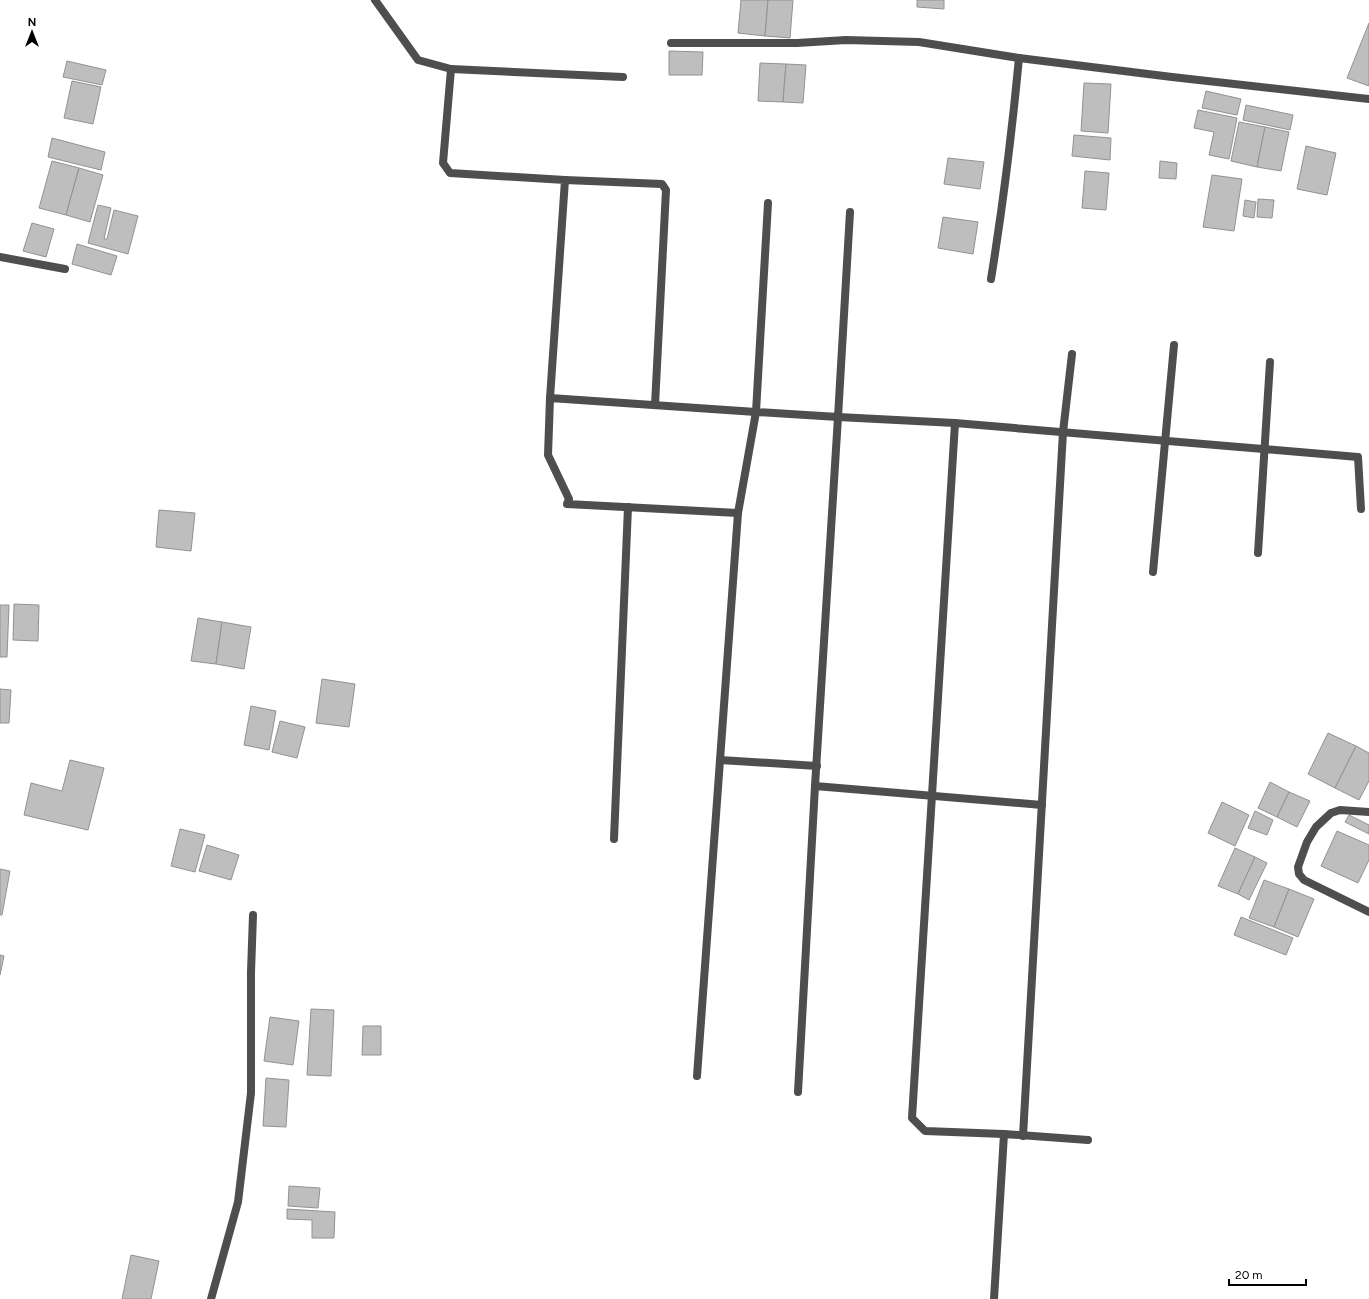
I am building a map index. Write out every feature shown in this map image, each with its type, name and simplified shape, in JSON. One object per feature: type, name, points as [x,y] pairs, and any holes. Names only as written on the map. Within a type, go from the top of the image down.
[{"type":"street","points":[[375,0],[418,60],[451,69],[623,77]]},
{"type":"street","points":[[671,43],[797,43],[846,40],[919,42],[1019,58],[1369,99]]},
{"type":"street","points":[[991,279],[1004,197],[1013,125],[1019,58]]},
{"type":"street","points":[[451,69],[443,163],[450,173],[662,184],[666,190],[655,405]]},
{"type":"street","points":[[565,180],[550,398],[548,455],[569,499],[567,504],[738,513]]},
{"type":"street","points":[[697,1076],[738,513],[756,412],[768,203]]},
{"type":"street","points":[[798,1092],[816,766],[850,212]]},
{"type":"street","points":[[0,257],[65,269]]},
{"type":"street","points":[[1153,572],[1174,346]]},
{"type":"street","points":[[1023,1136],[1063,432],[1072,354]]},
{"type":"street","points":[[1258,553],[1270,362]]},
{"type":"street","points":[[550,398],[756,412],[955,423],[1358,458],[1361,510]]},
{"type":"street","points":[[955,423],[912,1118],[925,1131],[1004,1134],[1088,1140]]},
{"type":"street","points":[[614,839],[628,507]]},
{"type":"street","points":[[720,760],[816,766]]},
{"type":"street","points":[[815,786],[1042,806]]},
{"type":"street","points":[[1369,812],[1340,810],[1331,813],[1316,827],[1307,842],[1298,867],[1299,874],[1304,880],[1369,912]]},
{"type":"street","points":[[211,1299],[238,1202],[252,1093],[251,972],[253,915]]},
{"type":"street","points":[[994,1299],[1004,1134]]},
{"type":"building","points":[[741,0],[768,0],[765,36],[738,33]]},
{"type":"building","points":[[768,0],[793,0],[790,38],[765,36]]},
{"type":"building","points":[[917,0],[944,0],[944,9],[917,7]]},
{"type":"building","points":[[1369,23],[1369,86],[1347,78]]},
{"type":"building","points":[[669,51],[703,52],[702,75],[669,75]]},
{"type":"building","points":[[67,61],[106,70],[102,85],[63,77]]},
{"type":"building","points":[[760,63],[786,64],[783,102],[758,101]]},
{"type":"building","points":[[786,64],[806,65],[803,103],[783,102]]},
{"type":"building","points":[[72,81],[101,87],[93,124],[64,118]]},
{"type":"building","points":[[1084,83],[1111,84],[1108,133],[1081,131]]},
{"type":"building","points":[[1206,91],[1241,99],[1237,115],[1202,108]]},
{"type":"building","points":[[1246,105],[1293,115],[1290,130],[1243,120]]},
{"type":"building","points":[[1198,110],[1237,118],[1229,159],[1209,155],[1214,132],[1194,128]]},
{"type":"building","points":[[1239,122],[1265,127],[1257,167],[1231,161]]},
{"type":"building","points":[[1265,127],[1289,132],[1281,171],[1257,167]]},
{"type":"building","points":[[1074,135],[1111,138],[1110,160],[1072,156]]},
{"type":"building","points":[[52,138],[105,152],[101,170],[48,157]]},
{"type":"building","points":[[1306,146],[1336,153],[1327,195],[1297,189]]},
{"type":"building","points":[[948,158],[984,162],[980,189],[944,184]]},
{"type":"building","points":[[52,161],[79,168],[66,215],[39,208]]},
{"type":"building","points":[[1160,161],[1177,163],[1176,179],[1159,178]]},
{"type":"building","points":[[79,168],[103,175],[90,222],[66,215]]},
{"type":"building","points":[[1085,171],[1109,173],[1106,210],[1082,208]]},
{"type":"building","points":[[1212,175],[1242,179],[1234,231],[1203,227]]},
{"type":"building","points":[[1258,199],[1274,200],[1272,218],[1257,217]]},
{"type":"building","points":[[1245,200],[1256,202],[1254,218],[1243,216]]},
{"type":"building","points":[[98,205],[111,208],[104,239],[107,239],[114,210],[138,216],[128,254],[88,243]]},
{"type":"building","points":[[943,217],[978,222],[973,254],[938,248]]},
{"type":"building","points":[[32,223],[54,229],[46,257],[23,251]]},
{"type":"building","points":[[77,244],[117,256],[111,275],[72,264]]},
{"type":"building","points":[[159,510],[195,513],[191,551],[156,547]]},
{"type":"building","points":[[14,604],[39,605],[38,641],[13,640]]},
{"type":"building","points":[[0,605],[9,605],[7,657],[0,657]]},
{"type":"building","points":[[198,618],[222,622],[216,664],[191,661]]},
{"type":"building","points":[[222,622],[251,627],[244,669],[216,664]]},
{"type":"building","points":[[322,679],[355,684],[349,727],[316,723]]},
{"type":"building","points":[[0,689],[11,690],[9,723],[0,723]]},
{"type":"building","points":[[251,706],[276,711],[269,750],[244,745]]},
{"type":"building","points":[[280,721],[305,727],[297,758],[272,752]]},
{"type":"building","points":[[1328,733],[1356,746],[1335,788],[1308,774]]},
{"type":"building","points":[[1356,746],[1369,753],[1369,781],[1359,800],[1335,788]]},
{"type":"building","points":[[70,760],[104,768],[88,830],[24,815],[31,783],[62,791]]},
{"type":"building","points":[[1270,782],[1289,792],[1277,817],[1258,808]]},
{"type":"building","points":[[1289,792],[1310,801],[1297,827],[1277,817]]},
{"type":"building","points":[[1222,802],[1249,815],[1235,846],[1208,833]]},
{"type":"building","points":[[1255,811],[1273,820],[1267,835],[1248,828]]},
{"type":"building","points":[[1349,815],[1369,825],[1369,834],[1345,822]]},
{"type":"building","points":[[180,829],[205,835],[195,872],[171,866]]},
{"type":"building","points":[[1337,831],[1369,845],[1369,860],[1358,883],[1321,866]]},
{"type":"building","points":[[207,845],[239,855],[231,880],[199,871]]},
{"type":"building","points":[[1235,848],[1255,857],[1238,894],[1218,886]]},
{"type":"building","points":[[1255,857],[1267,863],[1249,900],[1238,894]]},
{"type":"building","points":[[0,869],[10,871],[2,915],[0,915]]},
{"type":"building","points":[[1264,880],[1289,889],[1274,927],[1249,918]]},
{"type":"building","points":[[1289,889],[1314,899],[1298,937],[1274,927]]},
{"type":"building","points":[[1241,917],[1293,938],[1286,955],[1234,935]]},
{"type":"building","points":[[0,955],[4,956],[0,975]]},
{"type":"building","points":[[311,1009],[334,1010],[331,1076],[307,1075]]},
{"type":"building","points":[[270,1017],[299,1021],[293,1065],[264,1061]]},
{"type":"building","points":[[363,1026],[381,1026],[381,1055],[362,1055]]},
{"type":"building","points":[[266,1078],[289,1080],[286,1127],[263,1126]]},
{"type":"building","points":[[289,1186],[320,1188],[318,1208],[288,1206]]},
{"type":"building","points":[[287,1209],[335,1212],[334,1238],[312,1238],[312,1220],[287,1219]]},
{"type":"building","points":[[131,1255],[159,1261],[151,1299],[122,1299]]}]
